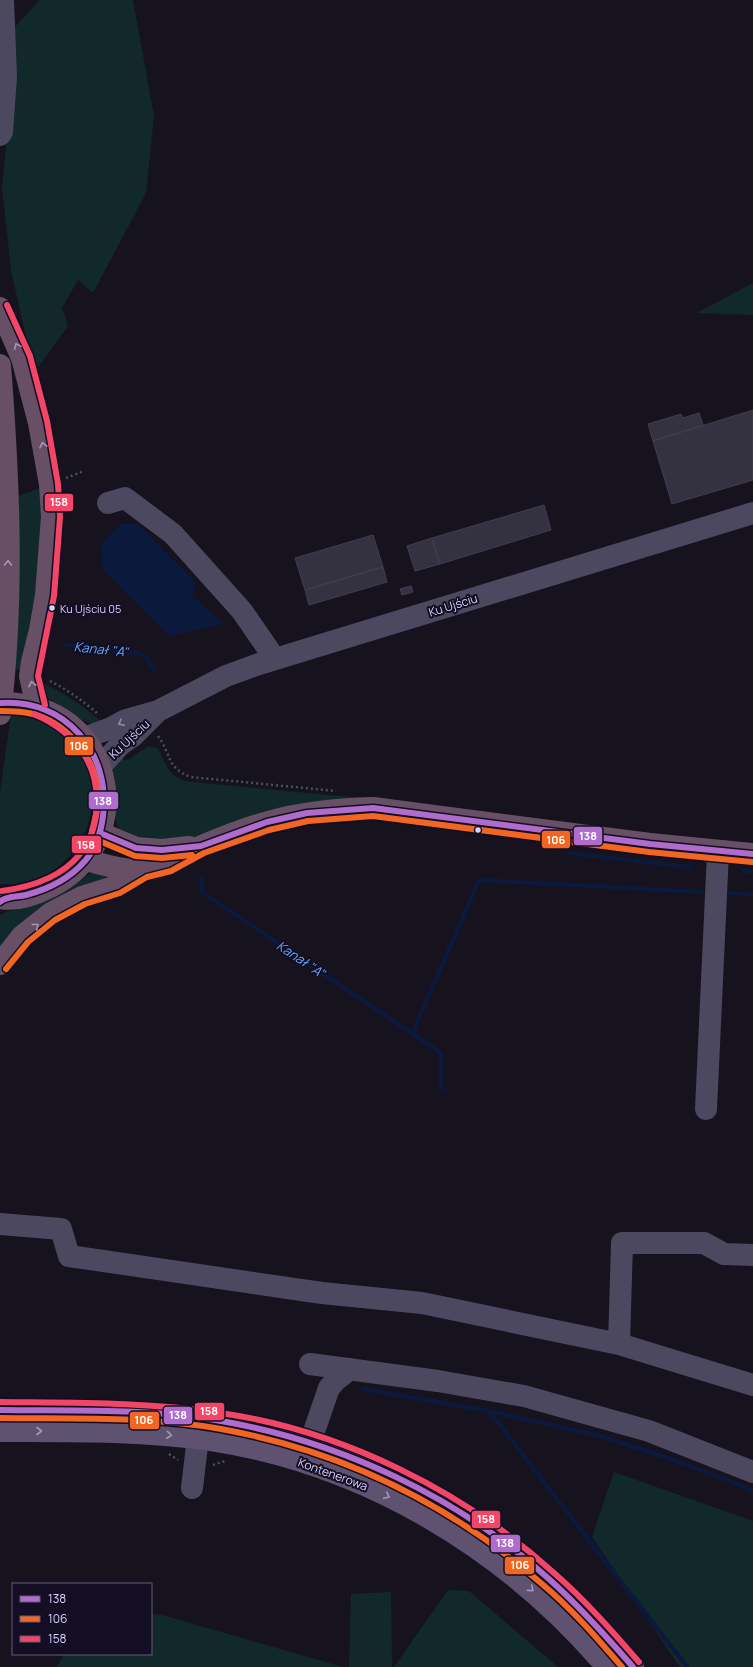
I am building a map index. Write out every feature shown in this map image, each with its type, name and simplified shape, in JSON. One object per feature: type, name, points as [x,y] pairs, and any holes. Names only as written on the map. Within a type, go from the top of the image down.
[{"type":"highway","points":[[0,308],[22,358],[55,482],[46,595],[30,676],[37,707]]},
{"type":"highway","points":[[0,365],[8,500],[8,602],[6,658],[0,714]]},
{"type":"highway","points":[[0,703],[7,702],[37,707],[59,717],[84,738],[94,753],[100,767],[106,798],[105,812],[100,833],[94,848],[86,860],[75,871],[58,883],[39,892],[1,900]]},
{"type":"highway","points":[[0,964],[22,936],[51,913],[82,897],[116,886],[144,870],[168,864],[201,846],[267,822],[307,813],[373,808],[718,852],[753,854]]},
{"type":"highway","points":[[100,833],[136,848],[162,850],[201,846]]},
{"type":"highway","points":[[86,860],[119,868],[144,870]]},
{"type":"main road","name":"Kontenerowa","points":[[0,1410],[162,1414],[254,1449],[315,1466],[364,1484],[418,1511],[473,1545],[523,1582],[573,1629],[607,1667]]},
{"type":"main road","name":"Kontenerowa","points":[[0,1431],[106,1431],[155,1434],[199,1428],[257,1428],[310,1443],[357,1460],[406,1482],[441,1500],[486,1529],[530,1562],[594,1621],[633,1667]]},
{"type":"street","points":[[0,134],[2,132],[6,77],[3,0]]},
{"type":"street","points":[[108,503],[125,498],[173,534],[242,611],[275,659]]},
{"type":"street","name":"Ku Ujściu","points":[[100,767],[120,745],[226,676],[275,659],[753,513]]},
{"type":"street","name":"Ku Ujściu","points":[[84,738],[112,728],[126,720],[157,721]]},
{"type":"street","points":[[706,1108],[718,852]]},
{"type":"street","points":[[0,1224],[61,1229],[69,1256],[322,1293],[422,1303],[619,1344],[753,1385]]},
{"type":"street","points":[[619,1344],[622,1243],[704,1243],[724,1254],[753,1255]]},
{"type":"street","points":[[310,1364],[438,1381],[524,1396],[649,1431],[753,1472]]},
{"type":"street","points":[[310,1443],[323,1401],[329,1388],[341,1375],[350,1369]]},
{"type":"street","points":[[192,1488],[199,1428]]},
{"type":"path","points":[[55,482],[84,471]]},
{"type":"path","points":[[45,679],[64,688],[83,700],[104,718]]},
{"type":"path","points":[[157,721],[170,762],[181,773],[191,777],[340,791]]},
{"type":"path","points":[[163,1450],[176,1460],[195,1463],[215,1464],[231,1460]]},
{"type":"green space","points":[[40,0],[133,0],[154,116],[146,193],[93,293],[78,280],[62,308],[68,326],[34,373],[11,270],[2,187],[9,120],[13,29]]},
{"type":"green space","points":[[753,283],[753,315],[697,313]]},
{"type":"green space","points":[[42,487],[44,535],[24,668],[15,670],[19,602],[19,496]]},
{"type":"green space","points":[[37,681],[55,689],[88,711],[104,724],[94,725],[80,719],[46,697]]},
{"type":"green space","points":[[11,714],[31,718],[49,726],[73,746],[87,770],[92,797],[88,823],[76,848],[57,867],[31,880],[0,884],[0,793]]},
{"type":"green space","points":[[149,746],[158,748],[168,769],[174,776],[183,781],[369,799],[192,839],[156,845],[120,832],[115,817],[112,774],[113,767],[119,754],[125,760],[129,759]]},
{"type":"green space","points":[[97,871],[123,872],[0,951],[0,915],[14,909],[57,896],[86,876]]},
{"type":"green space","points":[[614,1472],[753,1521],[753,1667],[680,1667],[592,1537]]},
{"type":"green space","points":[[448,1590],[469,1591],[558,1667],[394,1667]]},
{"type":"green space","points":[[391,1592],[392,1667],[349,1667],[351,1594]]},
{"type":"green space","points":[[152,1614],[162,1615],[343,1667],[57,1667],[63,1655],[152,1655]]},
{"type":"water","points":[[120,524],[138,524],[196,583],[192,596],[224,624],[169,636],[102,568],[101,545]]},
{"type":"building","points":[[753,410],[753,480],[672,504],[653,441]]},
{"type":"building","points":[[699,413],[703,425],[653,441],[648,424],[681,414],[683,418]]},
{"type":"building","points":[[544,505],[551,530],[440,564],[432,538]]},
{"type":"building","points":[[373,535],[383,567],[305,590],[295,558]]},
{"type":"building","points":[[432,538],[440,564],[415,571],[407,546]]},
{"type":"building","points":[[383,567],[387,582],[309,605],[305,590]]},
{"type":"building","points":[[411,586],[413,592],[402,595],[400,589]]},
{"type":"waterway","name":"Kanał \"A\"","points":[[65,645],[138,653],[146,657],[154,669]]},
{"type":"waterway","points":[[569,853],[690,867]]},
{"type":"waterway","points":[[744,871],[753,872]]},
{"type":"waterway","name":"Kanał \"A\"","points":[[202,878],[202,892],[441,1053],[441,1087],[443,1089]]},
{"type":"waterway","points":[[412,1034],[479,880],[702,892]]},
{"type":"waterway","points":[[725,893],[753,894]]},
{"type":"waterway","points":[[363,1389],[489,1411],[600,1436],[670,1459],[753,1491]]},
{"type":"waterway","points":[[489,1411],[687,1667]]},
{"type":"transit line","name":"158","points":[[7,305],[30,356],[47,421],[58,484],[60,517],[54,596],[38,676],[45,705]]},
{"type":"transit line","name":"138","points":[[0,703],[24,704],[45,710],[64,720],[79,734],[91,751],[100,771],[104,793],[101,828],[95,845],[85,861],[66,878],[43,890],[12,897],[0,902]]},
{"type":"transit line","name":"106","points":[[0,711],[25,712],[45,718],[66,732],[83,751],[94,774],[98,792],[97,809],[92,831]]},
{"type":"transit line","name":"158","points":[[2,891],[34,884],[45,880],[64,869],[86,846],[91,836],[96,815],[97,797],[95,781],[83,753],[74,741],[63,731],[34,714]]},
{"type":"transit line","name":"138","points":[[100,833],[136,848],[162,850],[201,846],[267,822],[307,813],[373,808],[650,844],[753,854]]},
{"type":"transit line","name":"106","points":[[6,969],[28,942],[55,920],[85,904],[120,893],[147,877],[171,871],[204,853],[269,830],[308,821],[373,816],[649,852],[752,862]]},
{"type":"transit line","name":"106","points":[[97,840],[135,856],[162,858],[192,855]]},
{"type":"transit line","name":"158","points":[[0,1402],[138,1405],[193,1409],[265,1421],[311,1434],[355,1449],[399,1469],[441,1491],[481,1516],[519,1543],[577,1594],[639,1662]]},
{"type":"transit line","name":"138","points":[[0,1410],[139,1412],[194,1417],[266,1430],[310,1443],[354,1459],[396,1477],[437,1499],[476,1523],[514,1550],[549,1579],[571,1600],[633,1667]]},
{"type":"transit line","name":"106","points":[[0,1418],[139,1420],[194,1425],[221,1429],[266,1439],[309,1451],[351,1466],[392,1484],[431,1505],[470,1529],[506,1555],[564,1603],[622,1667]]},
{"type":"place","name":"Ku Ujściu 05","points":[[52,608]]}]
